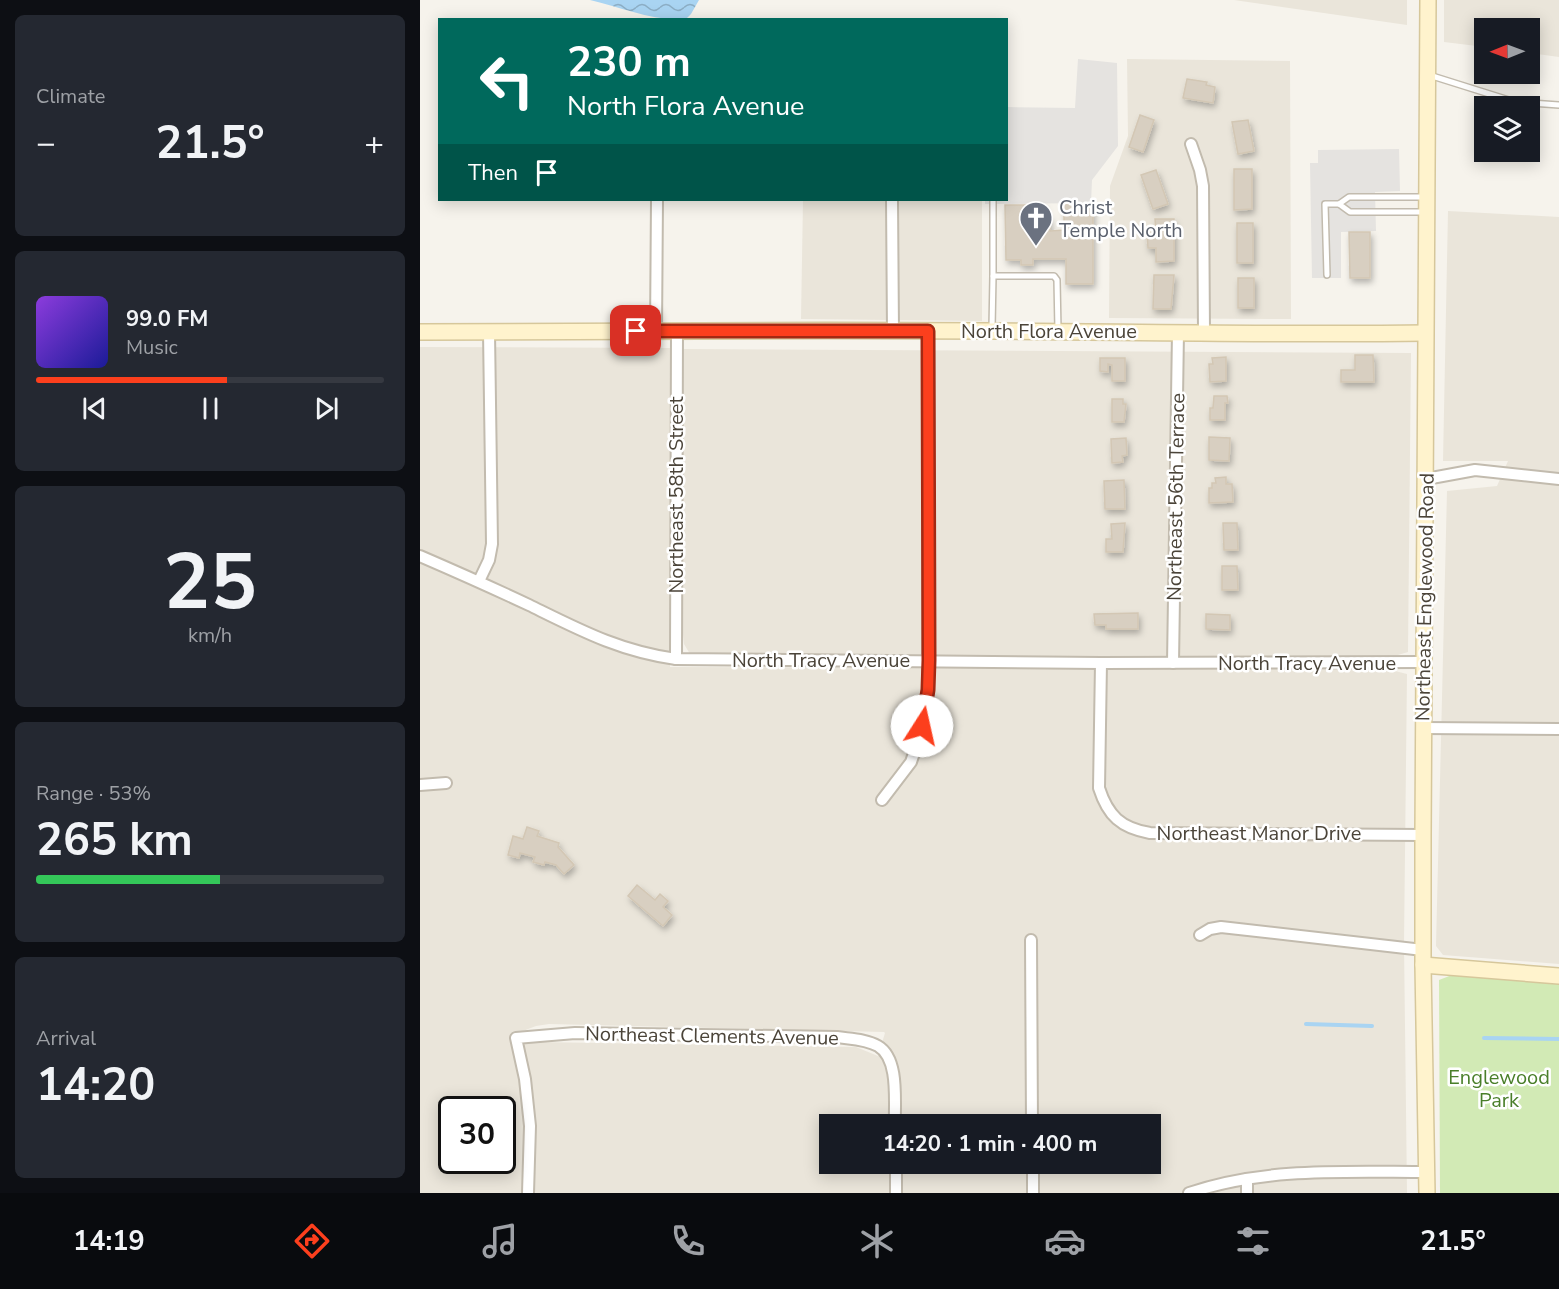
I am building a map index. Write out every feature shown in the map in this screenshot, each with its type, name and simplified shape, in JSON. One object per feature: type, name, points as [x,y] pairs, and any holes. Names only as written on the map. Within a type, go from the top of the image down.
[{"type":"main road","name":"Northeast Englewood Road","points":[[1427,1193],[1423,834],[1428,0]]},
{"type":"main road","name":"North Flora Avenue","points":[[420,332],[1058,331],[1292,335],[1425,333]]},
{"type":"main road","points":[[1423,958],[1559,976]]},
{"type":"street","points":[[1191,144],[1203,186],[1204,332]]},
{"type":"street","points":[[656,331],[657,201]]},
{"type":"street","points":[[892,201],[892,331]]},
{"type":"street","name":"Northeast 58th Street","points":[[676,659],[677,331]]},
{"type":"street","points":[[882,800],[911,762],[920,738],[928,690],[928,331]]},
{"type":"street","points":[[478,581],[489,560],[492,544],[489,332]]},
{"type":"street","name":"Northeast 56th Terrace","points":[[1173,663],[1178,332]]},
{"type":"street","points":[[1426,479],[1475,470],[1559,479]]},
{"type":"street","name":"North Tracy Avenue","points":[[420,556],[627,650],[676,659],[1101,663],[1424,662]]},
{"type":"street","name":"Northeast Manor Drive","points":[[1101,663],[1100,788],[1111,814],[1122,824],[1150,833],[1423,834]]},
{"type":"street","points":[[1424,728],[1559,729]]},
{"type":"street","points":[[420,785],[446,783]]},
{"type":"street","points":[[1200,935],[1210,928],[1221,927],[1423,958]]},
{"type":"street","points":[[1031,940],[1032,1114]]},
{"type":"street","name":"Northeast Clements Avenue","points":[[528,1193],[531,1148],[529,1109],[516,1038],[575,1033],[837,1037],[862,1040],[879,1046],[894,1070],[895,1114]]},
{"type":"street","points":[[1189,1193],[1218,1183],[1303,1172],[1427,1172]]},
{"type":"street","points":[[896,1174],[896,1193]]},
{"type":"street","points":[[1033,1174],[1033,1193]]},
{"type":"street","points":[[1247,1179],[1247,1193]]},
{"type":"lane","points":[[1427,75],[1515,102],[1559,105]]},
{"type":"lane","points":[[1327,275],[1325,204],[1339,204],[1349,197],[1426,204]]},
{"type":"lane","points":[[992,331],[993,201]]},
{"type":"lane","points":[[1339,204],[1350,212],[1426,204]]},
{"type":"lane","points":[[993,276],[1054,276],[1058,280],[1058,331]]},
{"type":"shaded area","points":[[1234,0],[1407,0],[1407,25]]},
{"type":"shaded area","points":[[1444,0],[1559,0],[1559,57],[1540,54],[1540,18],[1474,18],[1474,46],[1444,42]]},
{"type":"shaded area","points":[[1078,59],[1117,63],[1118,146],[1092,180],[1091,203],[985,204],[985,201],[1008,201],[1008,107],[1075,108]]},
{"type":"shaded area","points":[[1127,59],[1290,61],[1291,319],[1109,318],[1110,186],[1128,136]]},
{"type":"shaded area","points":[[1399,149],[1400,191],[1375,192],[1376,231],[1341,232],[1341,278],[1312,278],[1310,163],[1318,163],[1318,150]]},
{"type":"shaded area","points":[[803,201],[982,201],[982,321],[801,319]]},
{"type":"shaded area","points":[[1448,211],[1559,217],[1559,964],[1443,955],[1436,946],[1447,491],[1497,486],[1508,461],[1443,461]]},
{"type":"shaded area","points":[[420,347],[671,348],[670,667],[1387,669],[1407,674],[1404,943],[1407,1193],[420,1193]],"holes":[[[549,1024],[884,1032],[878,1056],[856,1047],[535,1042],[523,1031]]]},
{"type":"shaded area","points":[[683,349],[1411,353],[1408,652],[1391,657],[696,656],[690,654],[684,644],[683,635]]},
{"type":"green space","name":"Englewood Park","points":[[1452,975],[1559,984],[1559,1193],[1440,1193],[1439,980]]},
{"type":"water","points":[[590,0],[699,0],[687,18],[650,16]]},
{"type":"building","points":[[1187,79],[1207,82],[1206,85],[1215,87],[1213,103],[1183,98]]},
{"type":"building","points":[[1140,115],[1154,120],[1143,152],[1129,147]]},
{"type":"building","points":[[1248,120],[1254,151],[1238,154],[1232,122]]},
{"type":"building","points":[[1234,169],[1252,169],[1252,209],[1234,210]]},
{"type":"building","points":[[1156,170],[1168,204],[1153,209],[1141,175]]},
{"type":"building","points":[[1064,204],[1093,204],[1093,284],[1066,284],[1066,259],[1033,259],[1033,265],[1021,265],[1021,260],[1006,260],[1005,205],[1044,205],[1044,217],[1050,217],[1050,231],[1064,230]]},
{"type":"building","points":[[1155,219],[1174,219],[1174,261],[1156,262],[1156,248],[1148,248],[1147,232],[1156,232]]},
{"type":"building","points":[[1237,223],[1253,223],[1253,263],[1237,263]]},
{"type":"building","points":[[1349,232],[1370,232],[1370,278],[1350,278]]},
{"type":"building","points":[[1154,275],[1174,275],[1171,309],[1153,309]]},
{"type":"building","points":[[1238,278],[1254,278],[1254,308],[1238,308]]},
{"type":"building","points":[[1355,355],[1373,355],[1374,382],[1341,382],[1341,370],[1355,370]]},
{"type":"building","points":[[1226,357],[1226,381],[1210,382],[1209,364],[1213,364],[1212,358]]},
{"type":"building","points":[[1100,358],[1125,358],[1125,381],[1112,381],[1112,365],[1108,364],[1108,372],[1100,371]]},
{"type":"building","points":[[1214,396],[1227,396],[1225,420],[1210,420],[1210,408],[1213,408]]},
{"type":"building","points":[[1112,399],[1123,399],[1123,404],[1126,404],[1124,422],[1112,422]]},
{"type":"building","points":[[1209,437],[1230,438],[1229,461],[1209,460]]},
{"type":"building","points":[[1126,438],[1127,455],[1122,456],[1123,462],[1112,463],[1111,439]]},
{"type":"building","points":[[1226,477],[1226,484],[1232,484],[1233,502],[1209,503],[1209,488],[1212,488],[1212,483],[1216,483],[1215,478]]},
{"type":"building","points":[[1124,480],[1125,509],[1105,509],[1104,481]]},
{"type":"building","points":[[1125,523],[1123,552],[1106,552],[1106,539],[1112,539],[1111,524]]},
{"type":"building","points":[[1223,523],[1237,523],[1238,550],[1224,550]]},
{"type":"building","points":[[1222,566],[1237,566],[1238,590],[1222,590]]},
{"type":"building","points":[[1138,613],[1138,629],[1106,629],[1106,625],[1095,625],[1094,614]]},
{"type":"building","points":[[1206,614],[1230,615],[1230,630],[1206,629]]},
{"type":"building","points":[[527,827],[539,831],[537,836],[559,843],[558,847],[574,865],[564,874],[556,865],[533,862],[535,857],[520,853],[519,858],[508,855],[513,836],[523,839]]},
{"type":"building","points":[[637,885],[655,900],[660,894],[668,901],[663,907],[672,915],[663,926],[628,896]]},
{"type":"waterway","points":[[1306,1024],[1372,1026]]},
{"type":"waterway","points":[[1484,1038],[1559,1039]]},
{"type":"place","name":"Christ Temple North","points":[[1036,247]]},
{"type":"route","points":[[636,331],[928,331],[929,660],[928,690],[922,726]]}]
